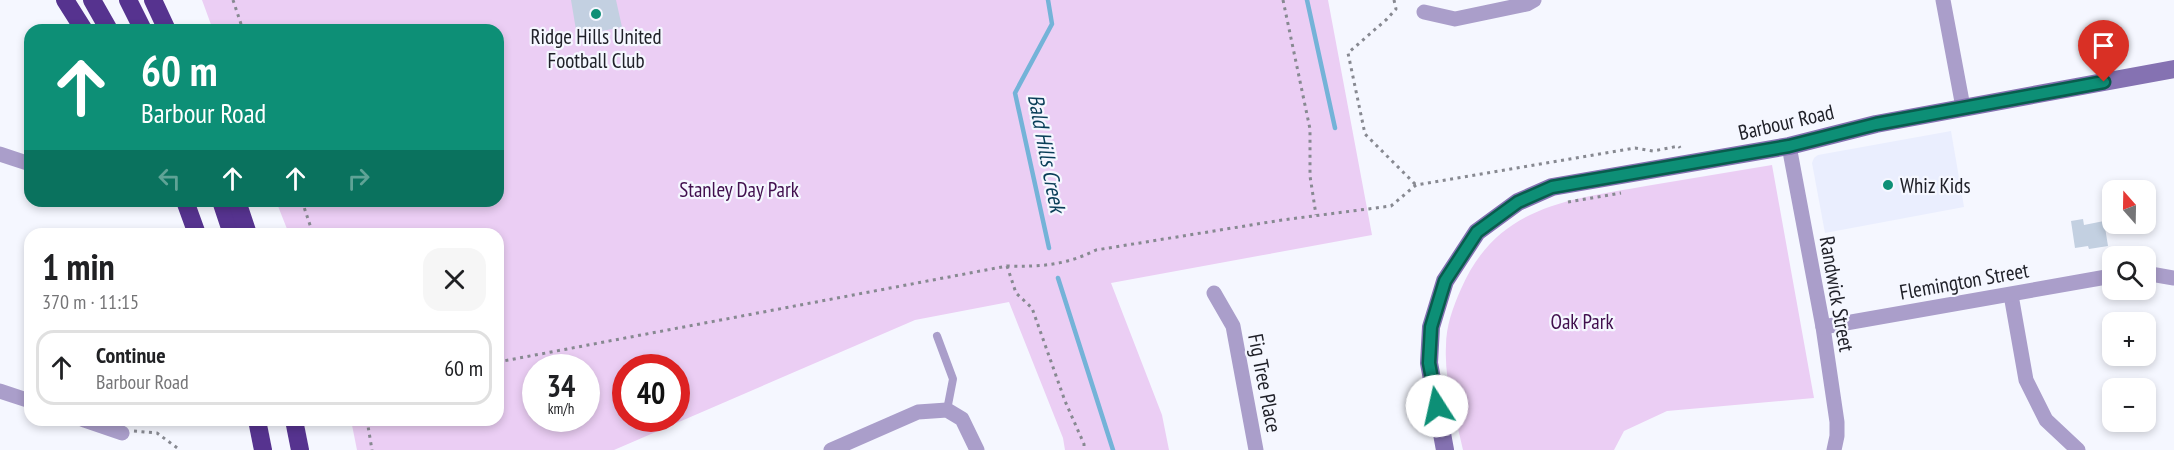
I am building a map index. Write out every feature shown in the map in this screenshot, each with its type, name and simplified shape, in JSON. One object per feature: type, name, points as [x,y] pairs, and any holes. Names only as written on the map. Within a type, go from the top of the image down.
[{"type":"highway","points":[[65,0],[80,24]]},
{"type":"highway","points":[[92,0],[106,24]]},
{"type":"highway","points":[[128,0],[140,24]]},
{"type":"highway","points":[[153,0],[164,24]]},
{"type":"highway","points":[[187,207],[195,228]]},
{"type":"highway","points":[[223,207],[230,228]]},
{"type":"highway","points":[[239,207],[246,228]]},
{"type":"highway","points":[[258,426],[263,450]]},
{"type":"highway","points":[[295,426],[300,450]]},
{"type":"street","points":[[1424,12],[1455,19],[1527,4],[1534,0]]},
{"type":"street","points":[[1943,0],[1963,107]]},
{"type":"street","name":"Barbour Road","points":[[1445,450],[1429,363],[1431,327],[1445,281],[1477,232],[1518,202],[1543,190],[1789,146],[1876,124],[2174,69]]},
{"type":"street","name":"Randwick Street","points":[[1789,146],[1823,327],[1837,422],[1834,450]]},
{"type":"street","points":[[0,154],[24,162]]},
{"type":"street","points":[[2156,275],[2174,278]]},
{"type":"street","name":"Flemington Street","points":[[1823,327],[2102,278]]},
{"type":"street","name":"Fig Tree Place","points":[[1214,293],[1233,327],[1256,450]]},
{"type":"street","points":[[2011,295],[2026,380],[2046,420],[2078,450]]},
{"type":"street","points":[[0,391],[24,399]]},
{"type":"street","points":[[831,450],[918,412],[947,410],[962,419],[977,450]]},
{"type":"street","points":[[102,426],[122,433]]},
{"type":"lane","points":[[937,336],[953,379],[947,410]]},
{"type":"path","points":[[232,0],[241,24]]},
{"type":"path","points":[[1283,0],[1310,129],[1310,176],[1316,215]]},
{"type":"path","points":[[1394,0],[1396,9],[1387,20],[1348,53],[1365,134],[1416,185]]},
{"type":"path","points":[[504,361],[1007,266],[1034,267],[1076,260],[1096,250],[1316,215],[1391,206],[1416,185],[1635,148],[1653,151],[1679,146]]},
{"type":"path","points":[[304,207],[311,228]]},
{"type":"path","points":[[1007,266],[1016,293],[1032,308],[1065,401],[1084,444],[1084,450]]},
{"type":"path","points":[[368,426],[372,450]]},
{"type":"path","points":[[122,433],[141,430],[157,432],[180,450]]},
{"type":"shaded area","name":"Whiz Kids","points":[[1951,131],[1964,207],[1825,233],[1812,163],[1814,158],[1818,155]]},
{"type":"green space","name":"Stanley Day Park","points":[[202,0],[1328,0],[1372,235],[1111,283],[1162,415],[1169,450],[1065,450],[1063,438],[1009,302],[915,320],[690,417],[690,354],[612,354],[612,432],[656,432],[614,450],[357,450],[352,426],[504,426],[504,228],[287,228],[278,207],[504,207],[504,24],[211,24]]},
{"type":"green space","name":"Oak Park","points":[[1772,165],[1814,398],[1667,411],[1624,431],[1614,450],[1463,450],[1447,372],[1447,331],[1461,289],[1476,261],[1494,240],[1515,224],[1537,212],[1562,203],[1589,196]]},
{"type":"building","name":"Ridge Hills United Football Club","points":[[571,0],[616,0],[622,27],[577,36]]},
{"type":"building","points":[[2083,219],[2084,225],[2102,221],[2102,234],[2106,234],[2108,246],[2089,249],[2088,246],[2075,248],[2071,221]]},
{"type":"waterway","name":"Bald Hills Creek","points":[[1048,0],[1052,24],[1015,93],[1049,248]]},
{"type":"waterway","points":[[1307,0],[1335,128]]},
{"type":"waterway","name":"Bald Hills Creek","points":[[1058,278],[1113,450]]},
{"type":"place","name":"Ridge Hills United Football Club","points":[[596,14]]},
{"type":"place","name":"Whiz Kids","points":[[1888,185]]},
{"type":"route","points":[[1437,406],[1429,363],[1431,327],[1445,281],[1477,232],[1518,202],[1552,187],[1789,146],[1876,124],[2104,82]]}]
